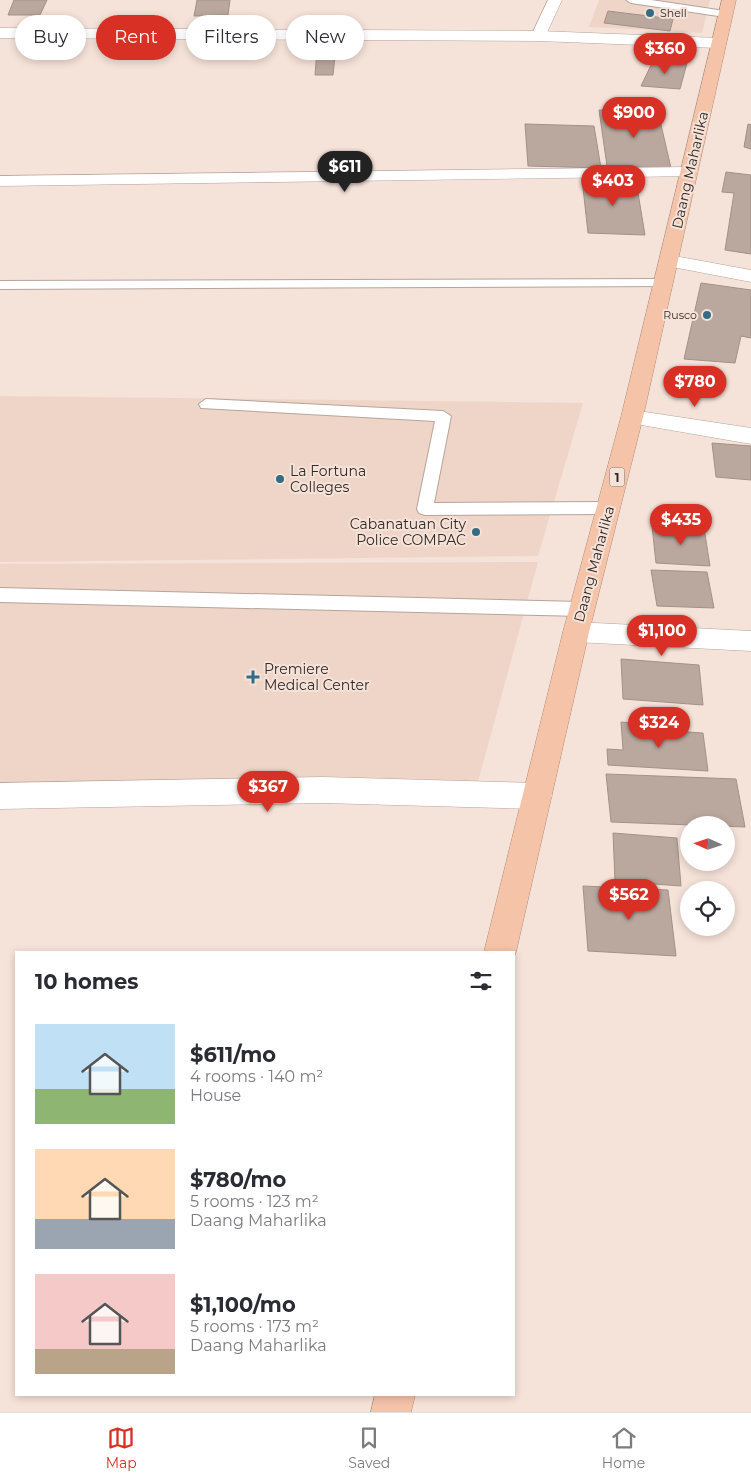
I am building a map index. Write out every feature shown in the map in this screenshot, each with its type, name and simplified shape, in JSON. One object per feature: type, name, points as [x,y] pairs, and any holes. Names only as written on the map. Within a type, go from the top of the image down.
[{"type":"highway","name":"Daang Maharlika","points":[[500,951],[579,621],[632,417],[727,7]]},
{"type":"highway","points":[[391,1412],[395,1396]]},
{"type":"street","points":[[539,36],[556,0]]},
{"type":"street","points":[[0,33],[539,36],[718,43]]},
{"type":"street","points":[[0,181],[689,172]]},
{"type":"street","points":[[669,261],[751,276]]},
{"type":"street","points":[[632,417],[751,436]]},
{"type":"street","points":[[579,621],[751,641]]},
{"type":"street","points":[[0,796],[323,790],[537,796]]},
{"type":"lane","points":[[631,0],[727,7]]},
{"type":"lane","points":[[0,285],[662,283]]},
{"type":"lane","points":[[206,404],[442,416],[424,509],[609,508]]},
{"type":"lane","points":[[0,595],[579,621]]},
{"type":"shaded area","name":"Shell","points":[[599,0],[710,0],[702,33],[589,27]]},
{"type":"shaded area","name":"La Fortuna Colleges","points":[[0,396],[583,403],[538,556],[0,562]]},
{"type":"shaded area","name":"Premiere Medical Center","points":[[538,562],[476,789],[0,792],[0,564]]},
{"type":"building","points":[[14,0],[47,0],[40,15],[8,15]]},
{"type":"building","points":[[197,0],[230,0],[228,15],[194,15]]},
{"type":"building","points":[[608,11],[673,19],[670,31],[604,23]]},
{"type":"building","points":[[316,60],[335,60],[333,75],[315,75]]},
{"type":"building","points":[[653,61],[687,63],[680,89],[641,86]]},
{"type":"building","points":[[599,110],[658,112],[671,168],[607,166]]},
{"type":"building","points":[[525,124],[594,126],[601,168],[528,166]]},
{"type":"building","points":[[748,124],[751,125],[751,149],[744,147]]},
{"type":"building","points":[[726,172],[751,175],[751,254],[725,250],[734,193],[722,192]]},
{"type":"building","points":[[582,179],[636,181],[645,235],[588,233]]},
{"type":"building","points":[[701,283],[751,290],[751,338],[741,336],[735,363],[684,359]]},
{"type":"building","points":[[712,443],[751,446],[751,480],[716,477]]},
{"type":"building","points":[[652,526],[704,528],[710,566],[656,563]]},
{"type":"building","points":[[651,570],[707,572],[714,608],[657,606]]},
{"type":"building","points":[[621,659],[699,665],[703,705],[623,699]]},
{"type":"building","points":[[621,722],[659,725],[660,730],[703,733],[708,771],[608,765],[607,749],[623,750]]},
{"type":"building","points":[[606,774],[736,779],[745,827],[735,827],[735,816],[680,816],[680,825],[611,822]]},
{"type":"building","points":[[613,833],[677,838],[680,886],[615,881]]},
{"type":"building","points":[[583,886],[668,890],[676,956],[588,951]]},
{"type":"place","name":"Shell","points":[[650,13]]},
{"type":"place","name":"Rusco","points":[[707,315]]},
{"type":"place","name":"La Fortuna Colleges","points":[[280,479]]},
{"type":"place","name":"Cabanatuan City Police COMPAC","points":[[476,532]]},
{"type":"place","name":"Premiere Medical Center","points":[[253,677]]}]
